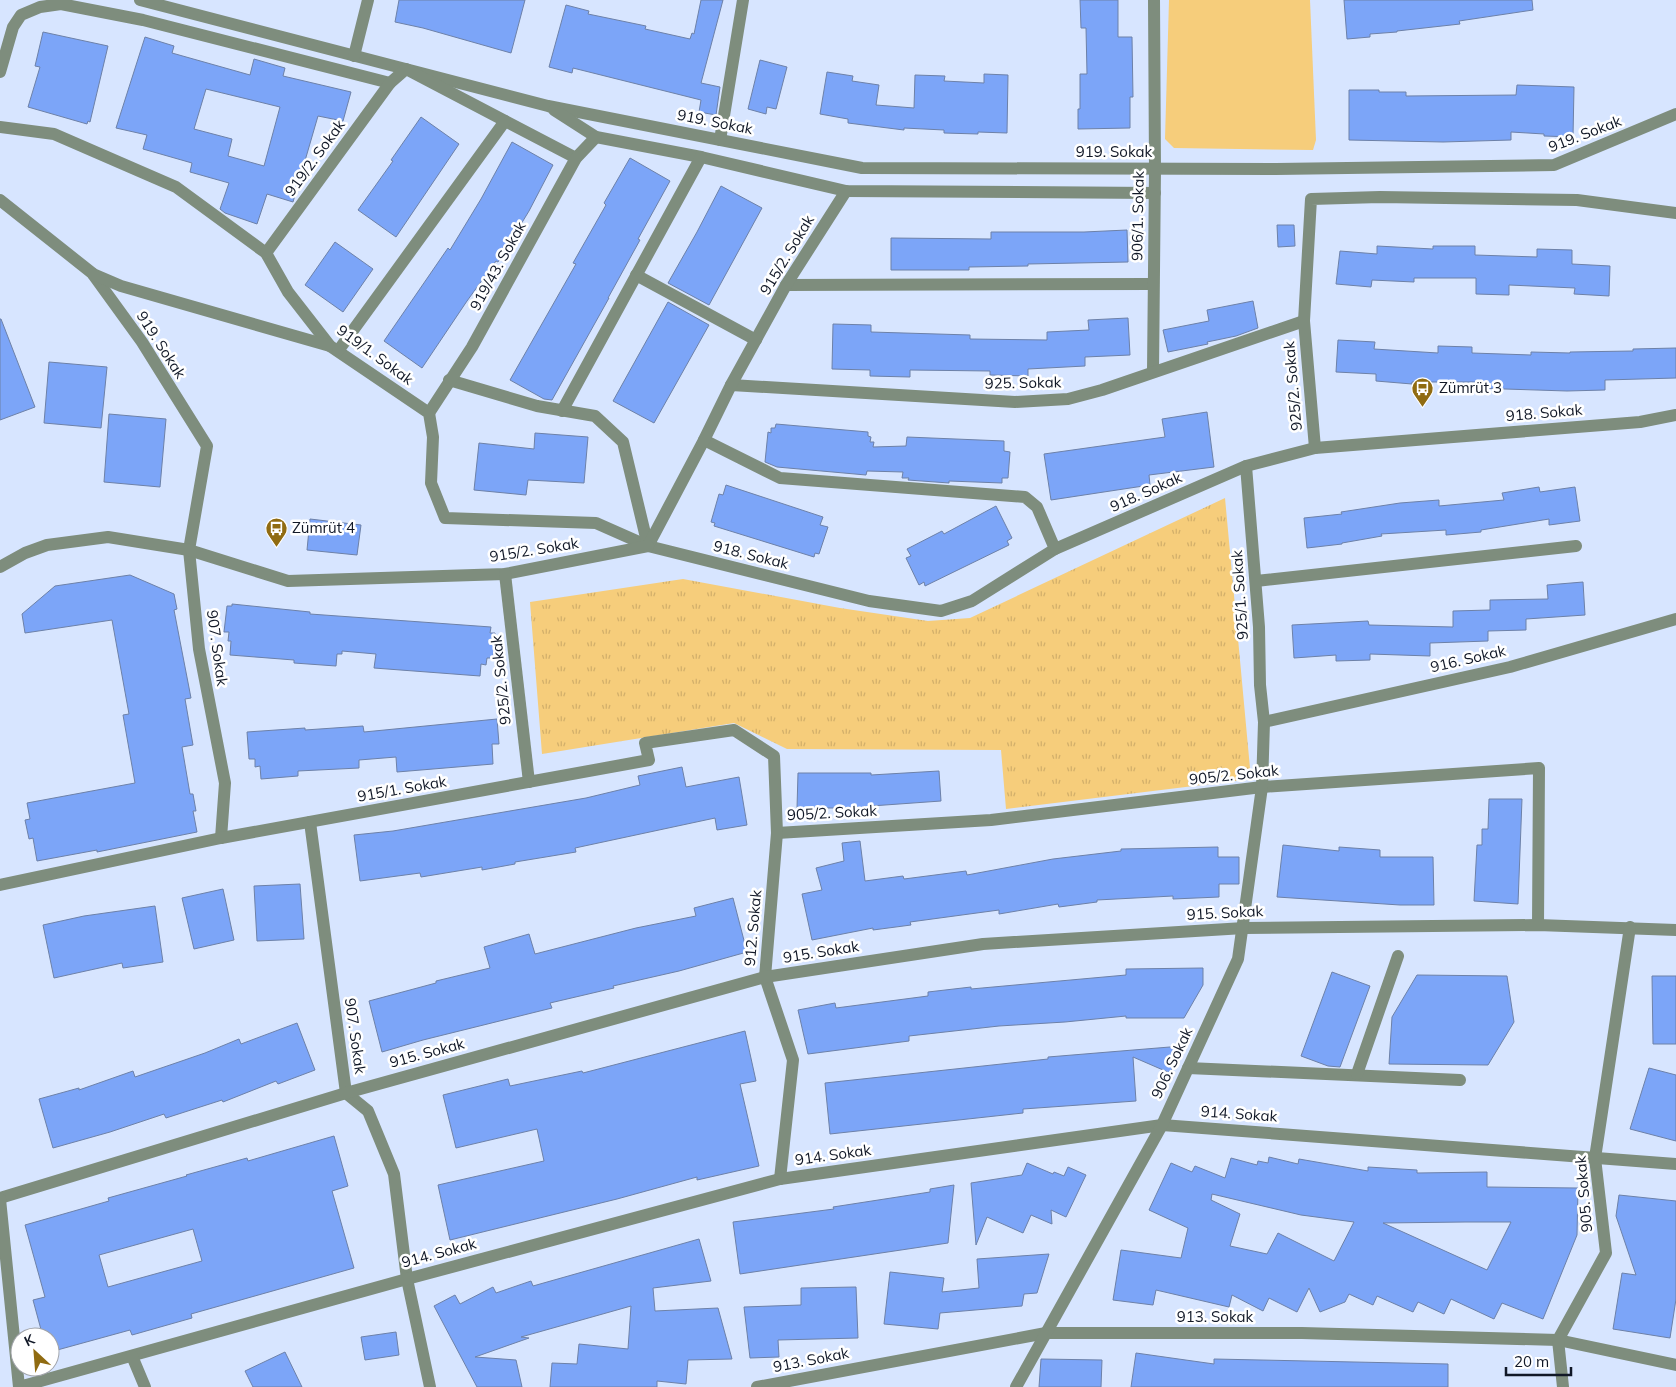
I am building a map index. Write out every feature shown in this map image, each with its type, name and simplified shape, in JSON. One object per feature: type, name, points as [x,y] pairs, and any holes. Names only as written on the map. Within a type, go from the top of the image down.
[{"type":"street","name":"919. Sokak","points":[[140,0],[548,106],[862,168],[1276,169],[1554,165],[1676,114]]},
{"type":"street","points":[[354,56],[368,0]]},
{"type":"street","points":[[720,140],[743,0]]},
{"type":"street","name":"906/1. Sokak","points":[[1153,372],[1156,169],[1154,0]]},
{"type":"street","points":[[0,72],[13,27],[22,15],[40,8],[61,4],[143,20],[390,83],[406,69]]},
{"type":"street","name":"919. Sokak","points":[[406,69],[576,158]]},
{"type":"street","name":"919/2. Sokak","points":[[266,253],[390,83]]},
{"type":"street","name":"919. Sokak","points":[[548,106],[596,137],[701,157],[846,191],[1155,193]]},
{"type":"street","points":[[92,273],[120,286],[334,349],[505,121]]},
{"type":"street","name":"919/1. Sokak","points":[[0,127],[54,134],[176,187],[266,253],[288,292],[334,349],[429,413]]},
{"type":"street","name":"919/43. Sokak","points":[[429,413],[472,347],[576,158],[596,137]]},
{"type":"street","points":[[562,411],[701,157]]},
{"type":"street","name":"915/2. Sokak","points":[[0,567],[24,553],[47,545],[108,537],[189,550],[288,581],[505,574],[648,546],[704,440],[730,385],[786,285],[846,191]]},
{"type":"street","name":"925/2. Sokak","points":[[1315,448],[1304,321],[1311,199],[1380,197],[1577,200],[1676,213]]},
{"type":"street","name":"919. Sokak","points":[[0,200],[92,273],[142,342],[207,446],[189,550]]},
{"type":"street","points":[[636,275],[756,340]]},
{"type":"street","points":[[786,285],[1154,284]]},
{"type":"street","name":"925. Sokak","points":[[730,385],[1015,402],[1068,399],[1102,390],[1304,321]]},
{"type":"street","points":[[449,380],[538,406],[595,416],[623,442],[648,546]]},
{"type":"street","points":[[429,413],[433,437],[431,483],[445,518],[596,523],[648,546]]},
{"type":"street","name":"918. Sokak","points":[[648,546],[869,601],[941,611],[972,601],[1055,549],[1246,466],[1315,448],[1640,422],[1676,416]]},
{"type":"street","points":[[704,440],[780,478],[1025,496],[1037,507],[1055,549]]},
{"type":"street","name":"925/1. Sokak","points":[[1246,466],[1256,581],[1260,685],[1264,722]]},
{"type":"street","points":[[1256,581],[1576,546]]},
{"type":"street","name":"907. Sokak","points":[[189,550],[199,649],[225,783],[221,838]]},
{"type":"street","name":"925/2. Sokak","points":[[505,574],[529,782]]},
{"type":"street","name":"916. Sokak","points":[[1264,722],[1510,666],[1676,619]]},
{"type":"street","name":"906. Sokak","points":[[1016,1387],[1162,1125],[1238,959],[1244,928],[1262,787],[1264,722]]},
{"type":"street","name":"915/1. Sokak","points":[[0,885],[221,838],[649,760],[645,742],[734,730],[774,756],[774,764]]},
{"type":"street","name":"912. Sokak","points":[[774,764],[777,833],[764,977],[794,1060],[780,1179]]},
{"type":"street","name":"905/2. Sokak","points":[[777,833],[992,820],[1262,787],[1539,768],[1538,925]]},
{"type":"street","name":"907. Sokak","points":[[310,822],[346,1092],[368,1111],[394,1174],[407,1279],[430,1387]]},
{"type":"street","name":"915. Sokak","points":[[0,1198],[346,1092],[764,977],[982,944],[1244,928],[1538,925],[1676,930]]},
{"type":"street","name":"905. Sokak","points":[[1558,1340],[1606,1253],[1595,1158],[1630,927]]},
{"type":"street","points":[[1358,1074],[1398,956]]},
{"type":"street","points":[[1188,1068],[1460,1080]]},
{"type":"street","name":"914. Sokak","points":[[19,1387],[407,1279],[780,1179],[1162,1125],[1676,1164]]},
{"type":"street","points":[[0,1198],[19,1387]]},
{"type":"street","name":"913. Sokak","points":[[757,1387],[1046,1333],[1302,1333],[1558,1340],[1676,1365]]},
{"type":"street","points":[[1558,1340],[1563,1387]]},
{"type":"street","points":[[132,1356],[145,1387]]},
{"type":"green space","points":[[1169,0],[1310,0],[1316,140],[1313,150],[1174,148],[1165,139]]},
{"type":"green space","points":[[1225,498],[1251,779],[1006,809],[1001,750],[787,749],[734,723],[542,754],[530,602],[683,579],[840,608],[928,621],[970,618]]},
{"type":"building","points":[[399,0],[525,0],[511,53],[395,22]]},
{"type":"building","points":[[701,0],[723,0],[701,83],[720,87],[716,115],[699,112],[701,100],[573,68],[572,73],[549,67],[566,5],[589,11],[588,14],[646,26],[645,29],[690,39],[692,33],[694,34]]},
{"type":"building","points":[[1080,0],[1118,0],[1118,37],[1132,37],[1133,97],[1130,97],[1130,128],[1078,129],[1080,74],[1087,74],[1086,28],[1081,28]]},
{"type":"building","points":[[1344,0],[1532,0],[1533,10],[1459,21],[1460,24],[1370,34],[1370,37],[1347,39]]},
{"type":"building","points":[[43,32],[108,46],[90,122],[88,121],[87,124],[28,107],[40,67],[35,66]]},
{"type":"building","points":[[145,37],[174,46],[172,53],[250,75],[254,59],[285,68],[283,76],[351,92],[343,121],[318,116],[293,202],[267,194],[257,224],[225,213],[220,209],[229,183],[190,172],[192,163],[143,149],[147,135],[116,128]],"holes":[[[206,89],[280,107],[264,166],[228,156],[232,139],[194,129]]]},
{"type":"building","points":[[760,60],[787,67],[776,109],[767,107],[766,114],[748,109]]},
{"type":"building","points":[[827,72],[853,76],[852,81],[879,85],[876,105],[914,108],[915,75],[945,76],[944,81],[984,83],[984,74],[1008,75],[1007,133],[944,133],[944,130],[904,128],[904,130],[848,123],[848,119],[820,114]]},
{"type":"building","points":[[1517,85],[1574,87],[1573,137],[1511,132],[1511,140],[1443,142],[1349,140],[1349,90],[1406,92],[1406,96],[1516,95]]},
{"type":"building","points":[[421,117],[459,144],[396,237],[358,210]]},
{"type":"building","points":[[512,142],[553,165],[529,211],[498,262],[496,261],[467,301],[422,368],[384,341],[448,248],[450,250]]},
{"type":"building","points":[[630,158],[670,181],[638,239],[640,240],[609,298],[552,400],[544,399],[510,380],[576,264],[573,263]]},
{"type":"building","points":[[721,186],[762,208],[709,305],[668,283]]},
{"type":"building","points":[[1277,225],[1294,225],[1295,246],[1278,247]]},
{"type":"building","points":[[1127,230],[1128,262],[1028,264],[1028,266],[969,267],[969,270],[891,270],[891,238],[991,239],[991,232]]},
{"type":"building","points":[[335,242],[373,269],[343,312],[305,285]]},
{"type":"building","points":[[1377,246],[1433,249],[1433,246],[1475,246],[1475,255],[1537,257],[1537,249],[1572,250],[1572,264],[1610,266],[1609,296],[1574,294],[1575,288],[1509,285],[1509,295],[1476,294],[1476,278],[1414,278],[1414,282],[1372,280],[1371,287],[1336,284],[1340,251],[1377,254]]},
{"type":"building","points":[[1253,301],[1258,328],[1236,336],[1207,342],[1208,344],[1168,352],[1163,330],[1209,321],[1207,310]]},
{"type":"building","points":[[668,302],[709,325],[654,423],[613,401]]},
{"type":"building","points":[[1128,318],[1130,355],[1085,357],[1085,366],[1028,369],[1028,376],[990,375],[990,371],[910,370],[910,377],[870,376],[870,370],[832,369],[833,324],[871,325],[871,332],[970,335],[970,339],[1047,340],[1047,332],[1089,330],[1088,320]]},
{"type":"building","points":[[0,319],[35,407],[0,420]]},
{"type":"building","points":[[1338,340],[1375,342],[1374,349],[1438,353],[1438,346],[1472,347],[1472,353],[1531,355],[1531,352],[1570,353],[1676,348],[1676,378],[1605,380],[1605,390],[1567,391],[1474,388],[1475,382],[1412,382],[1412,384],[1376,381],[1376,374],[1336,372]]},
{"type":"building","points":[[49,362],[107,367],[101,428],[44,423]]},
{"type":"building","points":[[1207,412],[1214,467],[1149,475],[1150,485],[1051,500],[1044,454],[1165,437],[1162,419]]},
{"type":"building","points":[[109,414],[166,419],[160,487],[104,482]]},
{"type":"building","points":[[776,424],[868,432],[868,436],[871,437],[870,442],[874,442],[873,447],[906,446],[907,437],[1004,441],[1004,451],[1010,452],[1008,478],[1002,478],[1002,483],[949,481],[949,483],[908,480],[909,478],[902,478],[903,472],[867,471],[866,475],[777,467],[765,462],[768,432],[771,433],[771,428],[775,428]]},
{"type":"building","points":[[535,433],[588,437],[584,483],[528,480],[526,495],[474,490],[479,443],[534,449]]},
{"type":"building","points":[[726,485],[823,517],[820,525],[828,527],[819,554],[815,553],[814,557],[714,526],[715,523],[711,522],[719,494],[723,495]]},
{"type":"building","points":[[1539,487],[1540,492],[1575,487],[1580,521],[1549,525],[1549,519],[1481,530],[1481,532],[1446,535],[1446,530],[1381,534],[1382,536],[1342,544],[1307,548],[1304,518],[1342,514],[1341,512],[1400,503],[1439,500],[1439,506],[1504,500],[1502,493]]},
{"type":"building","points":[[996,506],[1012,538],[1007,541],[1009,545],[925,586],[924,582],[919,585],[906,558],[911,556],[907,549],[942,531],[944,534]]},
{"type":"building","points":[[310,519],[361,525],[357,555],[307,550]]},
{"type":"building","points":[[130,575],[174,594],[177,609],[174,610],[191,698],[185,699],[193,745],[182,747],[190,794],[193,794],[196,811],[193,811],[197,832],[97,852],[97,850],[37,861],[33,838],[29,839],[25,820],[30,819],[27,803],[135,783],[123,715],[129,714],[112,620],[25,633],[22,614],[55,586]]},
{"type":"building","points":[[1583,582],[1585,615],[1526,619],[1526,630],[1488,631],[1488,641],[1430,643],[1430,656],[1370,654],[1370,660],[1336,661],[1336,655],[1294,658],[1292,625],[1368,621],[1369,625],[1453,627],[1453,611],[1490,610],[1490,600],[1548,599],[1547,585]]},
{"type":"building","points":[[232,604],[310,612],[310,614],[491,627],[490,633],[495,633],[493,658],[487,658],[486,665],[481,664],[480,676],[374,668],[376,654],[342,651],[342,654],[337,654],[336,666],[294,663],[294,660],[230,655],[231,641],[228,641],[229,632],[224,632],[227,606],[232,606]]},
{"type":"building","points":[[497,719],[499,744],[492,744],[493,764],[397,772],[396,757],[359,760],[359,768],[298,771],[298,776],[261,779],[260,766],[255,767],[255,759],[249,759],[247,732],[363,726],[364,732]]},
{"type":"building","points":[[682,767],[686,787],[739,777],[747,825],[717,830],[715,818],[575,848],[576,852],[515,862],[515,864],[482,870],[482,867],[421,877],[420,873],[360,881],[354,835],[393,831],[586,798],[640,785],[638,776]]},
{"type":"building","points":[[939,771],[941,801],[871,806],[871,808],[797,808],[798,773],[871,773],[871,775]]},
{"type":"building","points":[[1489,799],[1522,799],[1518,904],[1474,901],[1477,845],[1482,845],[1482,829],[1488,829]]},
{"type":"building","points":[[860,841],[865,881],[903,876],[904,879],[966,871],[967,875],[1053,859],[1121,851],[1121,849],[1218,847],[1218,857],[1239,857],[1239,884],[1219,884],[1219,897],[1173,899],[1173,896],[1097,900],[1097,902],[1059,907],[1058,904],[999,914],[999,910],[910,922],[911,925],[873,930],[873,928],[812,940],[802,894],[822,890],[816,868],[844,861],[842,843]]},
{"type":"building","points":[[1283,845],[1339,851],[1339,847],[1380,850],[1380,857],[1433,857],[1434,905],[1400,905],[1277,897]]},
{"type":"building","points":[[300,884],[304,939],[257,941],[254,886]]},
{"type":"building","points":[[223,889],[234,940],[194,949],[182,898]]},
{"type":"building","points":[[733,898],[747,952],[679,971],[613,986],[614,988],[550,1003],[552,1008],[382,1052],[369,1001],[436,983],[436,981],[490,968],[484,947],[529,934],[535,954],[636,928],[696,916],[694,908]]},
{"type":"building","points":[[155,906],[163,962],[123,968],[122,963],[54,978],[43,925],[84,916]]},
{"type":"building","points":[[1203,968],[1203,985],[1184,1018],[1126,1018],[1126,1016],[999,1026],[909,1036],[909,1041],[808,1054],[798,1010],[835,1003],[836,1008],[928,996],[928,992],[971,987],[971,989],[1126,975],[1126,969]]},
{"type":"building","points":[[1332,972],[1370,986],[1340,1067],[1328,1066],[1301,1056]]},
{"type":"building","points":[[1417,975],[1507,976],[1514,1022],[1488,1065],[1389,1064],[1392,1017]]},
{"type":"building","points":[[1652,976],[1676,976],[1676,1044],[1653,1044]]},
{"type":"building","points":[[297,1023],[315,1070],[278,1084],[276,1081],[223,1102],[222,1100],[166,1118],[164,1114],[53,1148],[39,1099],[79,1088],[79,1090],[133,1071],[135,1077],[239,1039],[241,1044]]},
{"type":"building","points":[[745,1031],[756,1081],[740,1084],[759,1166],[697,1180],[697,1177],[617,1199],[450,1240],[438,1185],[544,1161],[537,1129],[456,1148],[443,1095],[508,1079],[510,1086],[582,1071],[583,1073]]},
{"type":"building","points":[[1182,1046],[1170,1073],[1133,1057],[1136,1101],[1023,1109],[1023,1113],[830,1134],[825,1083],[1048,1059],[1048,1057]]},
{"type":"building","points":[[1649,1068],[1676,1075],[1676,1141],[1630,1129]]},
{"type":"building","points":[[334,1136],[348,1186],[332,1191],[354,1268],[191,1314],[192,1318],[132,1335],[130,1330],[60,1349],[60,1327],[40,1327],[33,1300],[45,1297],[25,1225],[109,1201],[108,1198],[247,1158],[248,1161]],"holes":[[[193,1229],[202,1261],[108,1287],[99,1255]]]},
{"type":"building","points":[[1269,1157],[1298,1164],[1299,1159],[1368,1171],[1368,1167],[1417,1170],[1417,1173],[1487,1172],[1487,1187],[1578,1188],[1577,1235],[1543,1319],[1502,1303],[1494,1319],[1451,1299],[1444,1314],[1418,1302],[1413,1312],[1377,1296],[1373,1305],[1349,1294],[1345,1302],[1320,1312],[1309,1288],[1297,1312],[1269,1298],[1263,1311],[1232,1295],[1229,1307],[1156,1290],[1153,1305],[1113,1300],[1121,1250],[1181,1258],[1188,1228],[1149,1210],[1171,1163],[1192,1172],[1195,1166],[1225,1178],[1231,1158],[1257,1165],[1258,1161],[1268,1163]],"holes":[[[1212,1194],[1301,1215],[1354,1222],[1334,1261],[1278,1233],[1267,1254],[1230,1246],[1240,1214],[1211,1200]],[[1511,1222],[1487,1270],[1383,1223]]]},
{"type":"building","points":[[1027,1163],[1053,1174],[1054,1172],[1064,1176],[1068,1167],[1086,1175],[1066,1217],[1051,1210],[1052,1224],[1031,1215],[1023,1233],[987,1217],[976,1245],[971,1183],[1022,1175]]},
{"type":"building","points":[[954,1185],[948,1243],[740,1274],[733,1222],[834,1209],[833,1207],[930,1192],[930,1189]]},
{"type":"building","points":[[1619,1195],[1676,1201],[1676,1299],[1670,1338],[1613,1329],[1622,1273],[1636,1275],[1616,1216]]},
{"type":"building","points":[[699,1239],[711,1281],[653,1288],[655,1311],[718,1308],[732,1359],[688,1360],[686,1384],[657,1381],[657,1387],[550,1387],[552,1363],[577,1364],[579,1344],[628,1349],[631,1306],[521,1337],[529,1338],[475,1357],[516,1360],[522,1387],[477,1387],[434,1306],[455,1295],[460,1304],[493,1287],[496,1293],[531,1281],[533,1286]]},
{"type":"building","points":[[1049,1254],[1037,1293],[1024,1294],[1022,1306],[940,1313],[938,1329],[884,1324],[890,1272],[944,1278],[942,1292],[979,1288],[977,1259]]},
{"type":"building","points":[[856,1287],[858,1338],[778,1340],[779,1357],[750,1358],[744,1307],[801,1305],[801,1288]]},
{"type":"building","points":[[396,1332],[399,1355],[365,1360],[361,1337]]},
{"type":"building","points":[[285,1352],[302,1387],[253,1387],[245,1371]]},
{"type":"building","points":[[1136,1353],[1214,1364],[1214,1359],[1448,1364],[1448,1387],[1131,1387]]},
{"type":"building","points":[[1041,1359],[1102,1360],[1101,1387],[1039,1387]]},
{"type":"place","name":"Zümrüt 3","points":[[1423,407]]},
{"type":"place","name":"Zümrüt 4","points":[[276,547]]}]
